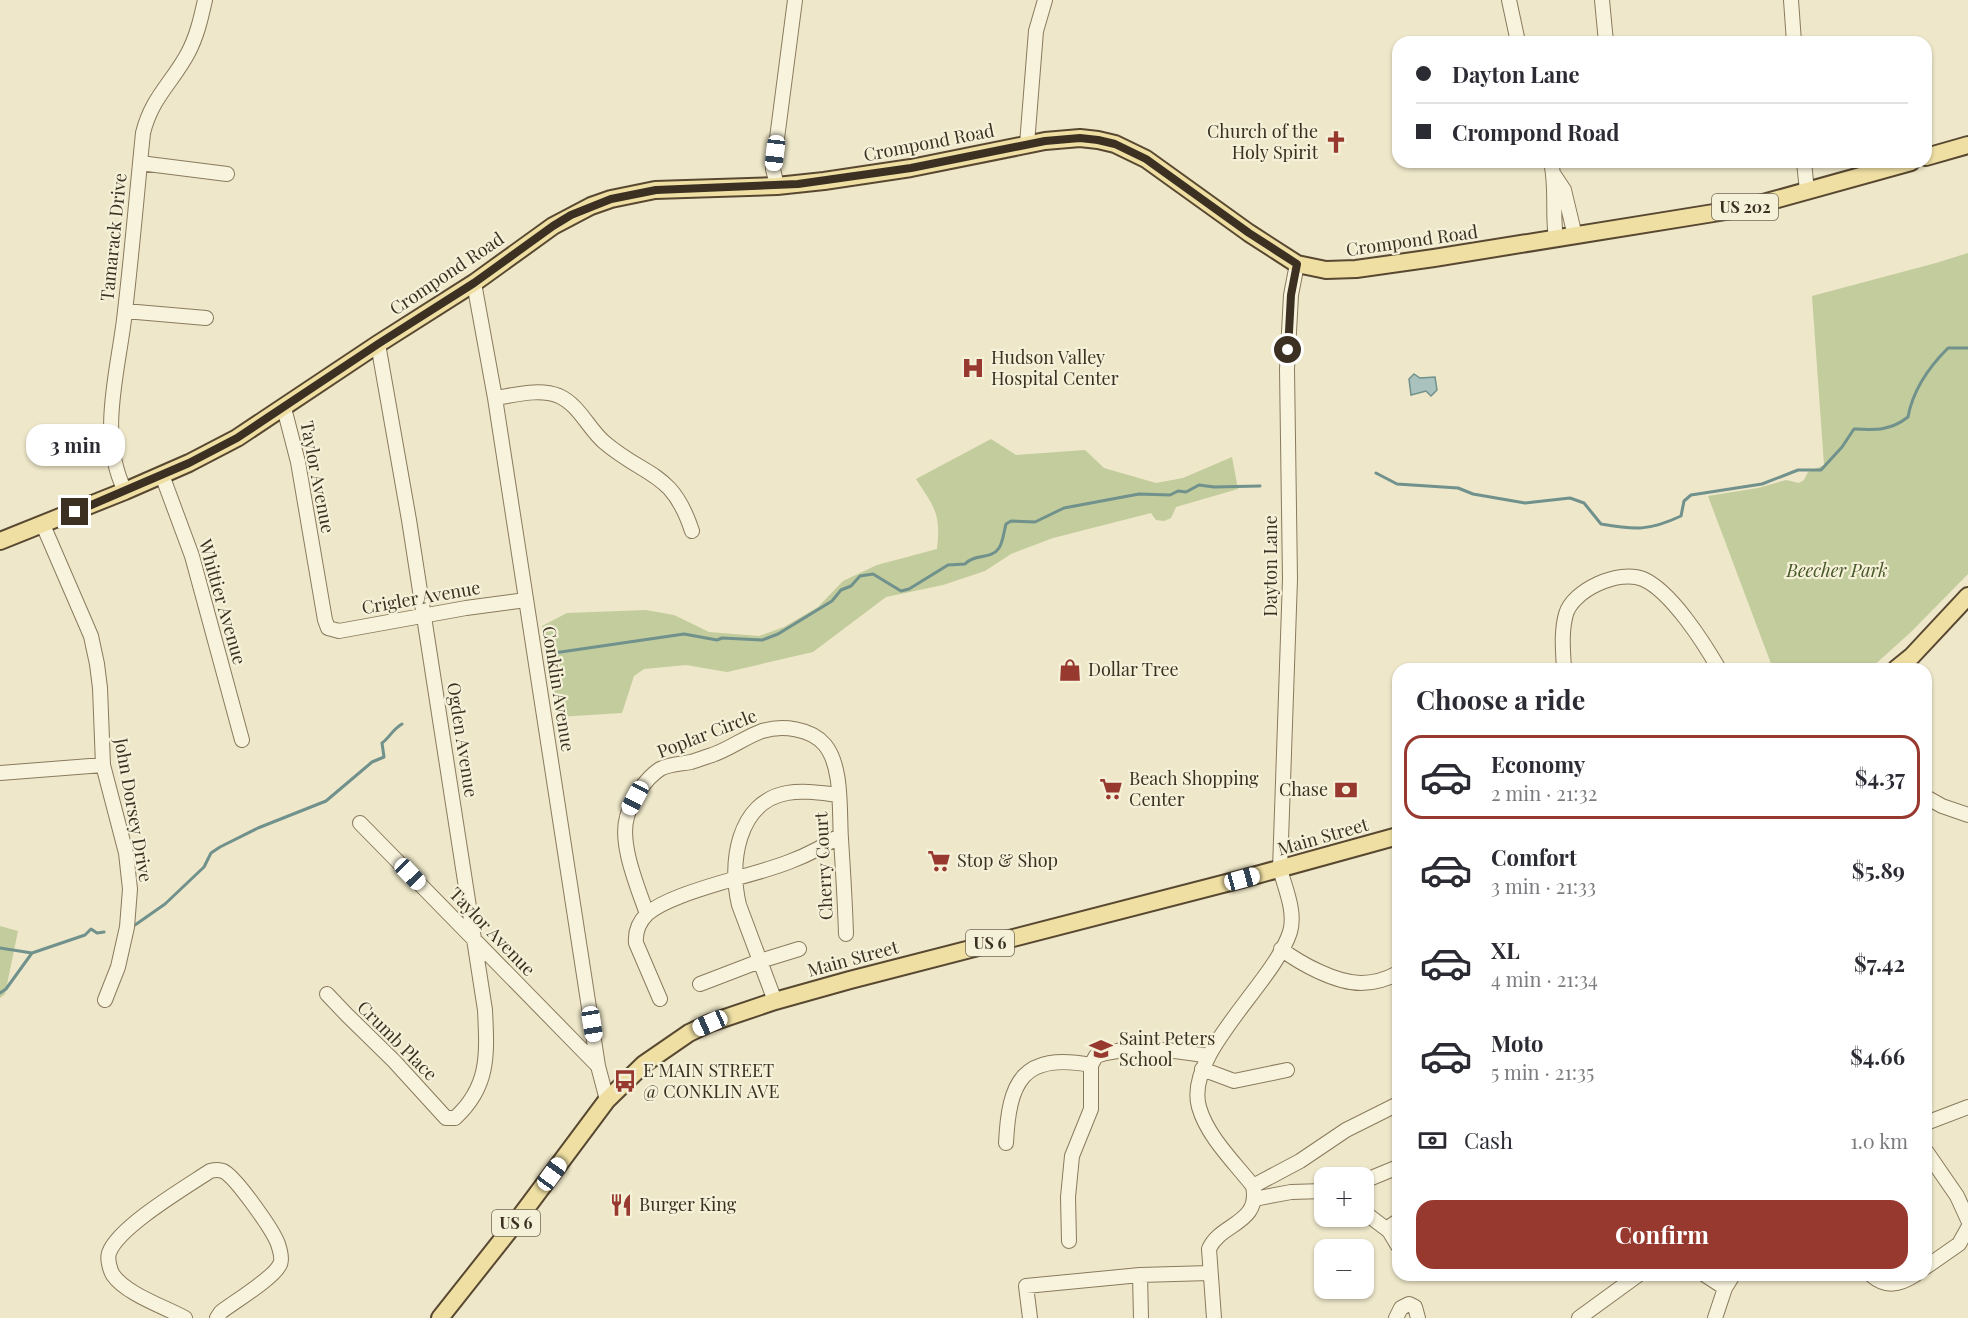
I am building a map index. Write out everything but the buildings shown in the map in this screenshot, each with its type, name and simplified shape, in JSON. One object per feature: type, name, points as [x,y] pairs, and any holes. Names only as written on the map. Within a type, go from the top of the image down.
[{"type":"main road","name":"Crompond Road","points":[[0,541],[162,475],[237,438],[474,283],[553,226],[611,199],[656,190],[777,186],[881,173],[1027,144],[1080,138],[1115,144],[1131,151],[1160,168],[1249,233],[1297,264],[1326,270],[1356,269],[1726,211],[1889,168]]},
{"type":"main road","points":[[1932,156],[1968,145]]},
{"type":"main road","points":[[1903,663],[1968,596]]},
{"type":"main road","name":"Main Street","points":[[441,1318],[607,1100],[644,1064],[689,1033],[710,1023],[775,1001],[1392,838]]},
{"type":"street","name":"Tamarack Drive","points":[[125,491],[120,481],[111,429],[143,133],[148,114],[189,52],[205,0]]},
{"type":"street","points":[[777,186],[773,169],[795,0]]},
{"type":"street","points":[[1027,144],[1036,31],[1045,0]]},
{"type":"street","points":[[1509,0],[1517,36]]},
{"type":"street","points":[[1602,0],[1605,36]]},
{"type":"street","points":[[1791,0],[1794,36]]},
{"type":"street","points":[[140,163],[227,174]]},
{"type":"street","points":[[1805,168],[1807,191]]},
{"type":"street","points":[[1553,169],[1564,190],[1575,236]]},
{"type":"street","points":[[1553,169],[1552,192],[1556,239]]},
{"type":"street","name":"Dayton Lane","points":[[1206,1063],[1219,1040],[1274,964],[1290,932],[1290,908],[1280,869],[1290,579],[1287,369],[1291,295],[1297,264]]},
{"type":"street","name":"Conklin Avenue","points":[[474,283],[495,398],[598,1066],[607,1100]]},
{"type":"street","points":[[125,311],[206,318]]},
{"type":"street","name":"Ogden Avenue","points":[[378,344],[409,520],[485,1010],[486,1066],[480,1083],[463,1111],[451,1119],[446,1118],[442,1113]]},
{"type":"street","points":[[495,398],[537,392],[560,397],[569,402],[603,441],[668,485],[683,507],[692,531]]},
{"type":"street","name":"Taylor Avenue","points":[[284,408],[298,462],[326,623]]},
{"type":"street","name":"Whittier Avenue","points":[[162,475],[192,556],[242,740]]},
{"type":"street","name":"John Dorsey Drive","points":[[44,525],[91,636],[100,688],[104,765],[126,853],[130,889],[127,927],[118,967],[105,1000]]},
{"type":"street","points":[[1564,663],[1564,626],[1567,612],[1574,600],[1603,581],[1630,576],[1642,579],[1666,597],[1705,645],[1716,663]]},
{"type":"street","name":"Crigler Avenue","points":[[326,623],[328,628],[339,631],[466,608],[526,600]]},
{"type":"street","name":"Poplar Circle","points":[[647,914],[629,853],[626,820],[635,798],[648,779],[660,769],[715,754],[761,732],[790,728],[804,731],[825,746],[834,762],[838,795]]},
{"type":"street","points":[[0,773],[104,765]]},
{"type":"street","points":[[775,1001],[735,889],[736,858],[743,830],[758,807],[766,801],[787,793],[813,792],[838,795]]},
{"type":"street","name":"Cherry Court","points":[[838,795],[846,934]]},
{"type":"street","points":[[1932,800],[1968,815]]},
{"type":"street","name":"Taylor Avenue","points":[[360,823],[598,1066]]},
{"type":"street","points":[[660,999],[636,943],[635,934],[647,914],[688,893],[812,853],[840,835]]},
{"type":"street","points":[[700,984],[799,949]]},
{"type":"street","points":[[1281,950],[1324,973],[1352,982],[1362,983],[1392,976]]},
{"type":"street","name":"Crumb Place","points":[[327,994],[442,1113]]},
{"type":"street","points":[[1069,1241],[1068,1197],[1072,1156],[1091,1109],[1091,1065],[1096,1056],[1111,1051],[1172,1050],[1206,1063],[1234,1081],[1287,1070]]},
{"type":"street","points":[[1006,1143],[1010,1101],[1021,1079],[1034,1068],[1048,1064],[1064,1062],[1091,1065]]},
{"type":"street","points":[[1206,1063],[1196,1090],[1198,1107],[1204,1121],[1253,1192]]},
{"type":"street","points":[[1214,1318],[1209,1250],[1213,1240],[1244,1218],[1253,1192],[1346,1130],[1392,1107]]},
{"type":"street","points":[[1932,1121],[1968,1107]]},
{"type":"street","points":[[1932,1160],[1961,1203],[1968,1220]]},
{"type":"street","points":[[185,1318],[123,1286],[112,1274],[108,1260],[109,1253],[134,1224],[210,1171],[218,1169],[236,1181],[270,1229],[279,1244],[281,1260],[279,1267],[271,1275],[221,1312],[217,1318]]},
{"type":"street","points":[[1374,1175],[1392,1169]]},
{"type":"street","points":[[1253,1192],[1314,1191]]},
{"type":"street","points":[[1374,1217],[1392,1226]]},
{"type":"street","points":[[1932,1263],[1959,1244],[1968,1227]]},
{"type":"street","points":[[1030,1318],[1026,1286],[1140,1275],[1210,1273]]},
{"type":"street","points":[[1140,1275],[1141,1318]]},
{"type":"street","points":[[1579,1318],[1630,1281]]},
{"type":"street","points":[[1714,1281],[1725,1288]]},
{"type":"street","points":[[1715,1318],[1729,1281]]},
{"type":"street","points":[[1882,1281],[1890,1285],[1905,1281]]},
{"type":"street","points":[[1396,1318],[1401,1308],[1409,1304],[1415,1307],[1418,1318]]},
{"type":"green space","name":"Beecher Park","points":[[1968,253],[1968,574],[1877,663],[1771,663],[1708,496],[1758,488],[1786,480],[1799,483],[1804,480],[1808,472],[1824,465],[1812,296]]},
{"type":"green space","points":[[991,439],[1016,455],[1085,450],[1104,468],[1156,483],[1183,478],[1232,457],[1238,489],[1176,507],[1171,518],[1164,521],[1156,520],[1151,513],[1053,538],[1011,554],[985,571],[943,585],[886,597],[813,652],[727,672],[686,665],[644,669],[634,676],[622,713],[558,717],[542,626],[567,613],[646,610],[674,615],[709,632],[759,636],[784,627],[818,607],[843,581],[877,565],[937,549],[938,527],[935,512],[916,479]]},
{"type":"green space","points":[[0,926],[18,931],[5,994],[0,998]]},
{"type":"water","points":[[1414,374],[1420,378],[1435,377],[1437,390],[1431,396],[1426,391],[1411,395],[1409,379]]},
{"type":"waterway","points":[[1376,473],[1397,484],[1458,488],[1473,494],[1525,503],[1570,498],[1584,503],[1601,524],[1633,528],[1651,527],[1681,516],[1684,501],[1691,495],[1762,484],[1798,470],[1821,470],[1842,447],[1854,429],[1882,429],[1895,425],[1908,417],[1918,388],[1941,355],[1948,348],[1968,348]]},
{"type":"waterway","points":[[547,654],[684,634],[717,640],[722,638],[762,640],[778,634],[832,601],[841,590],[851,586],[860,576],[873,574],[901,591],[909,589],[948,565],[965,564],[973,559],[992,554],[999,548],[1006,524],[1011,521],[1035,522],[1064,508],[1139,494],[1170,495],[1178,491],[1186,492],[1199,485],[1260,486]]},
{"type":"waterway","points":[[135,925],[165,904],[204,867],[211,853],[220,847],[258,828],[326,801],[372,762],[384,757],[382,743],[402,724]]},
{"type":"waterway","points":[[0,948],[32,953],[85,935],[91,929],[97,933],[104,932]]},
{"type":"waterway","points":[[0,993],[6,989],[32,953]]},
{"type":"place","name":"Church of the Holy Spirit","points":[[1336,142]]},
{"type":"place","name":"Hudson Valley Hospital Center","points":[[973,368]]},
{"type":"place","name":"Dollar Tree","points":[[1070,670]]},
{"type":"place","name":"Beach Shopping Center","points":[[1111,789]]},
{"type":"place","name":"Chase","points":[[1346,790]]},
{"type":"place","name":"Stop & Shop","points":[[939,861]]},
{"type":"place","name":"Saint Peters School","points":[[1101,1049]]},
{"type":"place","name":"E MAIN STREET @ CONKLIN AVE","points":[[625,1081]]},
{"type":"place","name":"Burger King","points":[[621,1205]]},
{"type":"route","points":[[75,512],[189,463],[237,438],[474,283],[571,215],[611,199],[656,190],[777,186],[850,178],[1063,139],[1080,138],[1115,144],[1160,168],[1249,233],[1297,264],[1292,285],[1288,350]]}]
